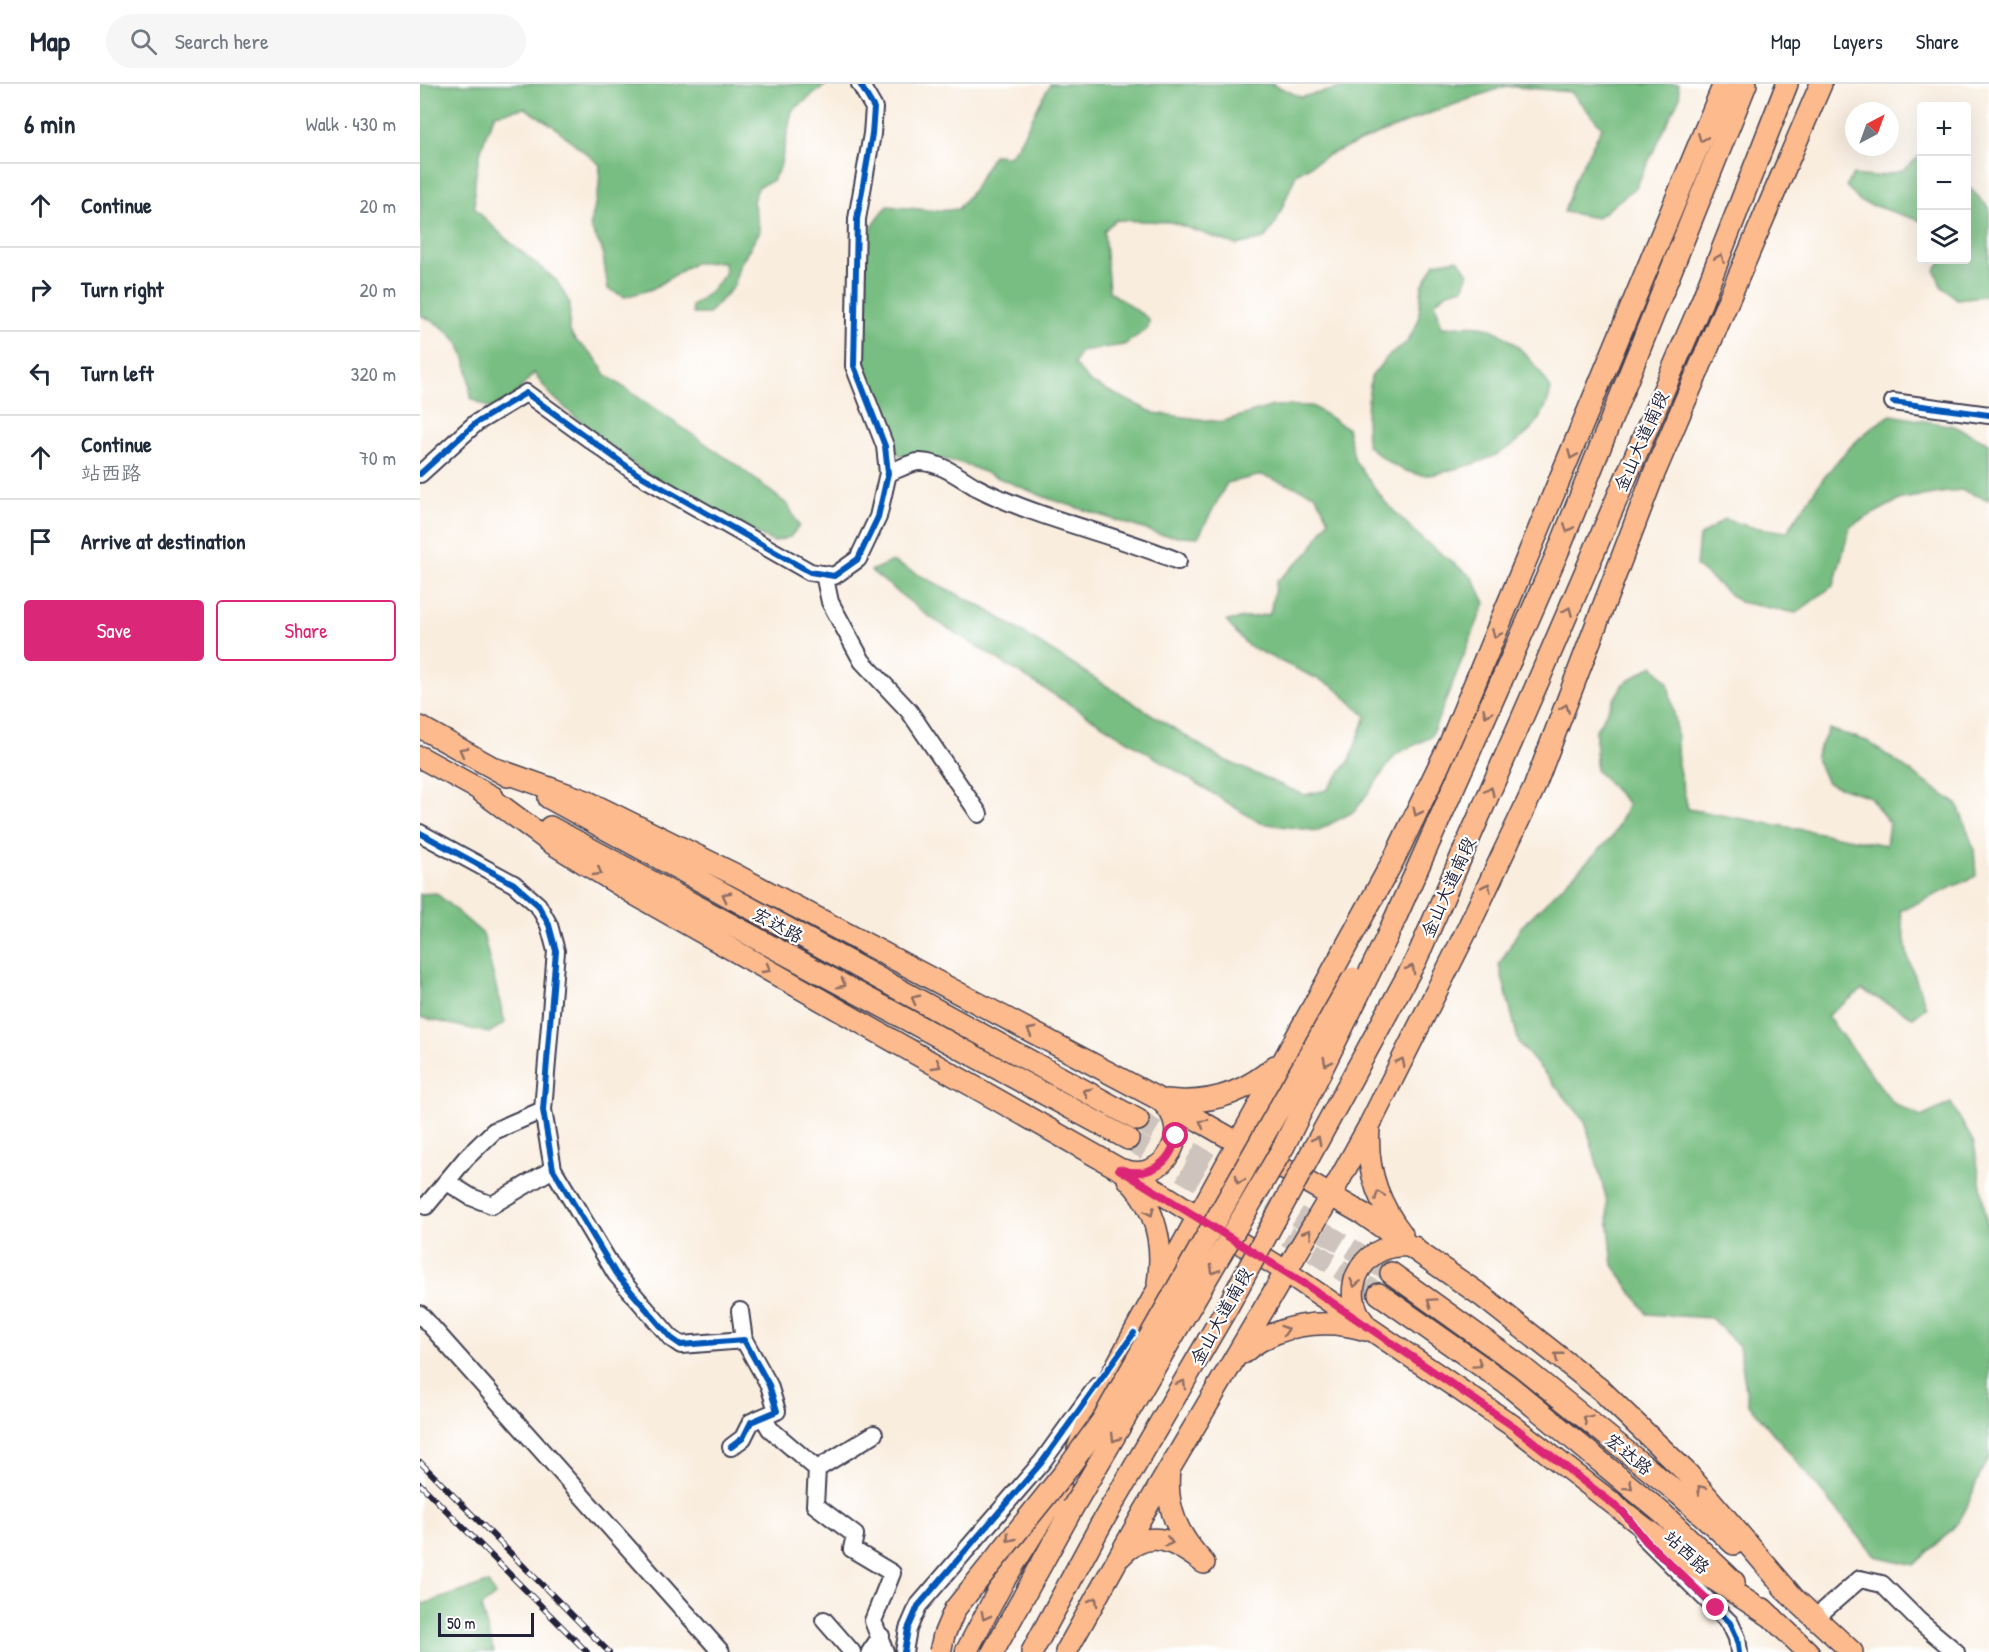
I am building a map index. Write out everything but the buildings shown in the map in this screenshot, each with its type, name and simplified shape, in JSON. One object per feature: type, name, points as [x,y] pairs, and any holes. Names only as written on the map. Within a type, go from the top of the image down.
[{"type":"main road","points":[[966,1652],[1003,1582],[1063,1485],[1092,1412],[1394,860],[1450,743],[1583,428],[1724,84]]},
{"type":"main road","name":"金山大道南段","points":[[993,1652],[1073,1508],[1284,1146],[1334,1047],[1415,874],[1560,547],[1746,84]]},
{"type":"main road","name":"金山大道南段","points":[[1032,1652],[1100,1526],[1233,1295],[1416,960],[1702,301],[1787,84]]},
{"type":"main road","points":[[1066,1652],[1117,1559],[1331,1195],[1369,1126],[1534,788],[1653,476],[1821,84]]},
{"type":"main road","points":[[1583,428],[1665,283]]},
{"type":"main road","points":[[1653,476],[1702,301]]},
{"type":"main road","name":"宏达路","points":[[420,727],[1138,1120]]},
{"type":"main road","name":"宏达路","points":[[420,758],[1128,1139]]},
{"type":"main road","points":[[496,769],[586,801],[715,864],[1158,1099],[1331,1195],[1421,1252],[1601,1390],[1689,1475],[1793,1597]]},
{"type":"main road","points":[[481,791],[550,842],[636,895],[1117,1168],[1285,1271],[1513,1426],[1695,1567],[1773,1618]]},
{"type":"main road","points":[[940,1652],[944,1635],[955,1609],[1065,1473],[1102,1421],[1384,924],[1415,874]]},
{"type":"main road","points":[[1158,1099],[1200,1101],[1230,1095],[1265,1075],[1292,1044]]},
{"type":"main road","points":[[1117,1168],[1144,1172],[1160,1165],[1172,1152],[1176,1136],[1174,1119],[1158,1099]]},
{"type":"main road","points":[[1369,1126],[1369,1155],[1380,1198],[1404,1236],[1421,1252]]},
{"type":"main road","points":[[1117,1168],[1138,1190],[1153,1219],[1161,1258],[1154,1297]]},
{"type":"main road","points":[[1375,1332],[1354,1304],[1353,1286],[1358,1269],[1370,1255],[1387,1246],[1421,1252]]},
{"type":"main road","name":"宏达路","points":[[1391,1273],[1522,1367],[1679,1494],[1852,1652]]},
{"type":"main road","name":"宏达路","points":[[1379,1294],[1508,1385],[1662,1513],[1808,1652]]},
{"type":"main road","points":[[1235,1359],[1270,1335],[1298,1326],[1341,1324],[1375,1332]]},
{"type":"main road","points":[[1117,1559],[1138,1543],[1162,1540],[1178,1544],[1204,1563],[1188,1546],[1175,1523],[1168,1497],[1169,1470]]},
{"type":"street","points":[[420,474],[476,423],[526,393],[636,473],[749,540],[810,572],[834,576],[858,559],[878,517],[888,473],[885,446],[854,366],[857,219],[874,108],[860,84]]},
{"type":"street","points":[[1893,402],[1989,415]]},
{"type":"street","points":[[888,473],[918,462],[943,467],[978,488],[1074,525],[1134,543],[1178,561]]},
{"type":"street","points":[[824,574],[830,602],[862,661],[909,711],[979,814]]},
{"type":"street","points":[[420,833],[514,884],[538,905],[549,925],[556,951],[543,1110],[553,1169],[616,1274],[671,1338],[681,1345],[744,1340]]},
{"type":"street","points":[[426,1206],[466,1158],[494,1131],[543,1110]]},
{"type":"street","points":[[447,1182],[471,1197],[492,1204],[553,1169]]},
{"type":"street","points":[[731,1447],[742,1438],[751,1422],[777,1411],[769,1385],[744,1340],[740,1311]]},
{"type":"street","points":[[420,1314],[721,1652]]},
{"type":"street","points":[[904,1652],[908,1629],[918,1606],[995,1520],[1042,1462],[1134,1333]]},
{"type":"street","points":[[763,1417],[770,1429],[817,1468]]},
{"type":"street","points":[[817,1468],[874,1434]]},
{"type":"street","points":[[817,1468],[814,1505],[855,1535],[852,1549],[892,1573],[873,1621],[883,1644],[870,1652]]},
{"type":"street","name":"站西路","points":[[1623,1512],[1646,1541],[1730,1623],[1737,1638],[1738,1652]]},
{"type":"street","points":[[1815,1618],[1860,1579],[1882,1584],[1956,1652]]},
{"type":"street","points":[[824,1620],[852,1652]]},
{"type":"green space","points":[[420,84],[827,84],[792,111],[780,168],[772,181],[759,186],[753,201],[760,231],[739,266],[734,286],[708,314],[693,314],[692,306],[712,290],[725,274],[724,262],[694,263],[652,289],[625,297],[608,289],[602,249],[590,227],[599,187],[600,165],[552,125],[525,108],[495,114],[482,148],[476,173],[474,197],[475,209],[506,239],[557,281],[570,304],[569,330],[575,340],[594,356],[606,375],[738,466],[788,505],[799,526],[790,537],[773,542],[662,486],[584,425],[549,393],[534,373],[514,396],[491,409],[471,398],[468,369],[460,347],[446,330],[420,315]]},
{"type":"green space","points":[[1050,84],[1272,84],[1301,97],[1359,84],[1678,84],[1680,97],[1636,187],[1597,218],[1564,212],[1575,179],[1602,127],[1571,92],[1506,86],[1425,115],[1328,155],[1296,174],[1276,223],[1264,239],[1236,245],[1171,222],[1115,220],[1104,231],[1109,291],[1149,319],[1148,328],[1124,345],[1081,351],[1074,364],[1090,382],[1154,413],[1221,422],[1273,406],[1312,406],[1347,428],[1355,461],[1385,502],[1422,539],[1473,578],[1485,603],[1431,737],[1396,754],[1355,811],[1317,831],[1260,823],[928,616],[871,571],[892,561],[984,608],[1222,759],[1304,795],[1327,790],[1350,760],[1366,716],[1333,686],[1248,646],[1226,621],[1270,614],[1276,582],[1309,552],[1329,520],[1315,494],[1262,475],[1227,483],[1198,537],[1162,535],[1047,498],[962,463],[899,455],[893,446],[886,420],[862,359],[863,287],[872,228],[888,206],[938,211],[958,209],[973,190],[993,155],[1009,156],[1018,145]]},
{"type":"green space","points":[[1917,158],[1917,220],[1859,201],[1846,186],[1853,175],[1874,177],[1902,171]]},
{"type":"green space","points":[[1971,189],[1989,208],[1989,299],[1984,296],[1957,299],[1941,286],[1935,270],[1940,264],[1971,264]]},
{"type":"green space","points":[[1458,259],[1468,273],[1464,288],[1448,292],[1435,302],[1442,327],[1476,325],[1486,327],[1506,337],[1523,352],[1551,389],[1546,406],[1528,433],[1501,452],[1470,465],[1434,474],[1418,474],[1394,466],[1367,445],[1366,417],[1371,377],[1386,358],[1407,342],[1418,322],[1422,286],[1435,263]]},
{"type":"green space","points":[[1891,415],[1954,426],[1989,443],[1989,500],[1961,490],[1901,499],[1850,526],[1834,585],[1796,613],[1739,602],[1696,566],[1699,537],[1724,519],[1751,527],[1787,532],[1820,483],[1845,452],[1859,438]]},
{"type":"green space","points":[[1653,665],[1668,683],[1676,724],[1678,765],[1688,809],[1886,845],[1889,823],[1870,797],[1827,783],[1815,757],[1829,729],[1867,741],[1958,805],[1974,849],[1976,876],[1900,911],[1908,958],[1926,1007],[1913,1017],[1862,990],[1827,1016],[1893,1103],[1921,1117],[1951,1103],[1974,1143],[1989,1237],[1989,1458],[1963,1515],[1914,1565],[1875,1556],[1748,1403],[1739,1346],[1711,1318],[1647,1314],[1613,1265],[1606,1197],[1585,1121],[1519,1043],[1499,965],[1521,927],[1613,836],[1628,804],[1596,770],[1596,730],[1623,684]]},
{"type":"green space","points":[[436,893],[483,934],[505,1023],[489,1033],[420,1017],[420,894]]},
{"type":"green space","points":[[488,1583],[495,1596],[481,1607],[494,1652],[420,1652],[420,1605]]},
{"type":"tunnel","points":[[1138,1120],[1391,1273]]},
{"type":"tunnel","points":[[1128,1139],[1231,1200],[1379,1294]]},
{"type":"railway","points":[[420,1462],[609,1652]]},
{"type":"railway","points":[[420,1484],[587,1652]]},
{"type":"cycle path","points":[[420,474],[476,423],[526,393],[636,473],[810,572],[834,576],[858,559],[878,517],[888,473],[885,446],[854,366],[857,219],[872,134],[874,108],[860,84]]},
{"type":"cycle path","points":[[1893,402],[1989,415]]},
{"type":"cycle path","points":[[420,833],[514,884],[538,905],[549,925],[556,951],[543,1110],[553,1169],[616,1274],[671,1338],[681,1345],[744,1340],[769,1385],[777,1411],[751,1422],[743,1438],[731,1447]]},
{"type":"cycle path","points":[[904,1652],[908,1629],[918,1606],[1042,1462],[1134,1333]]},
{"type":"cycle path","points":[[1623,1512],[1646,1541],[1730,1623],[1737,1638],[1739,1652]]},
{"type":"route","points":[[1176,1136],[1172,1152],[1160,1165],[1136,1173],[1119,1169],[1305,1284],[1513,1426],[1623,1512],[1646,1541],[1716,1608]]}]
